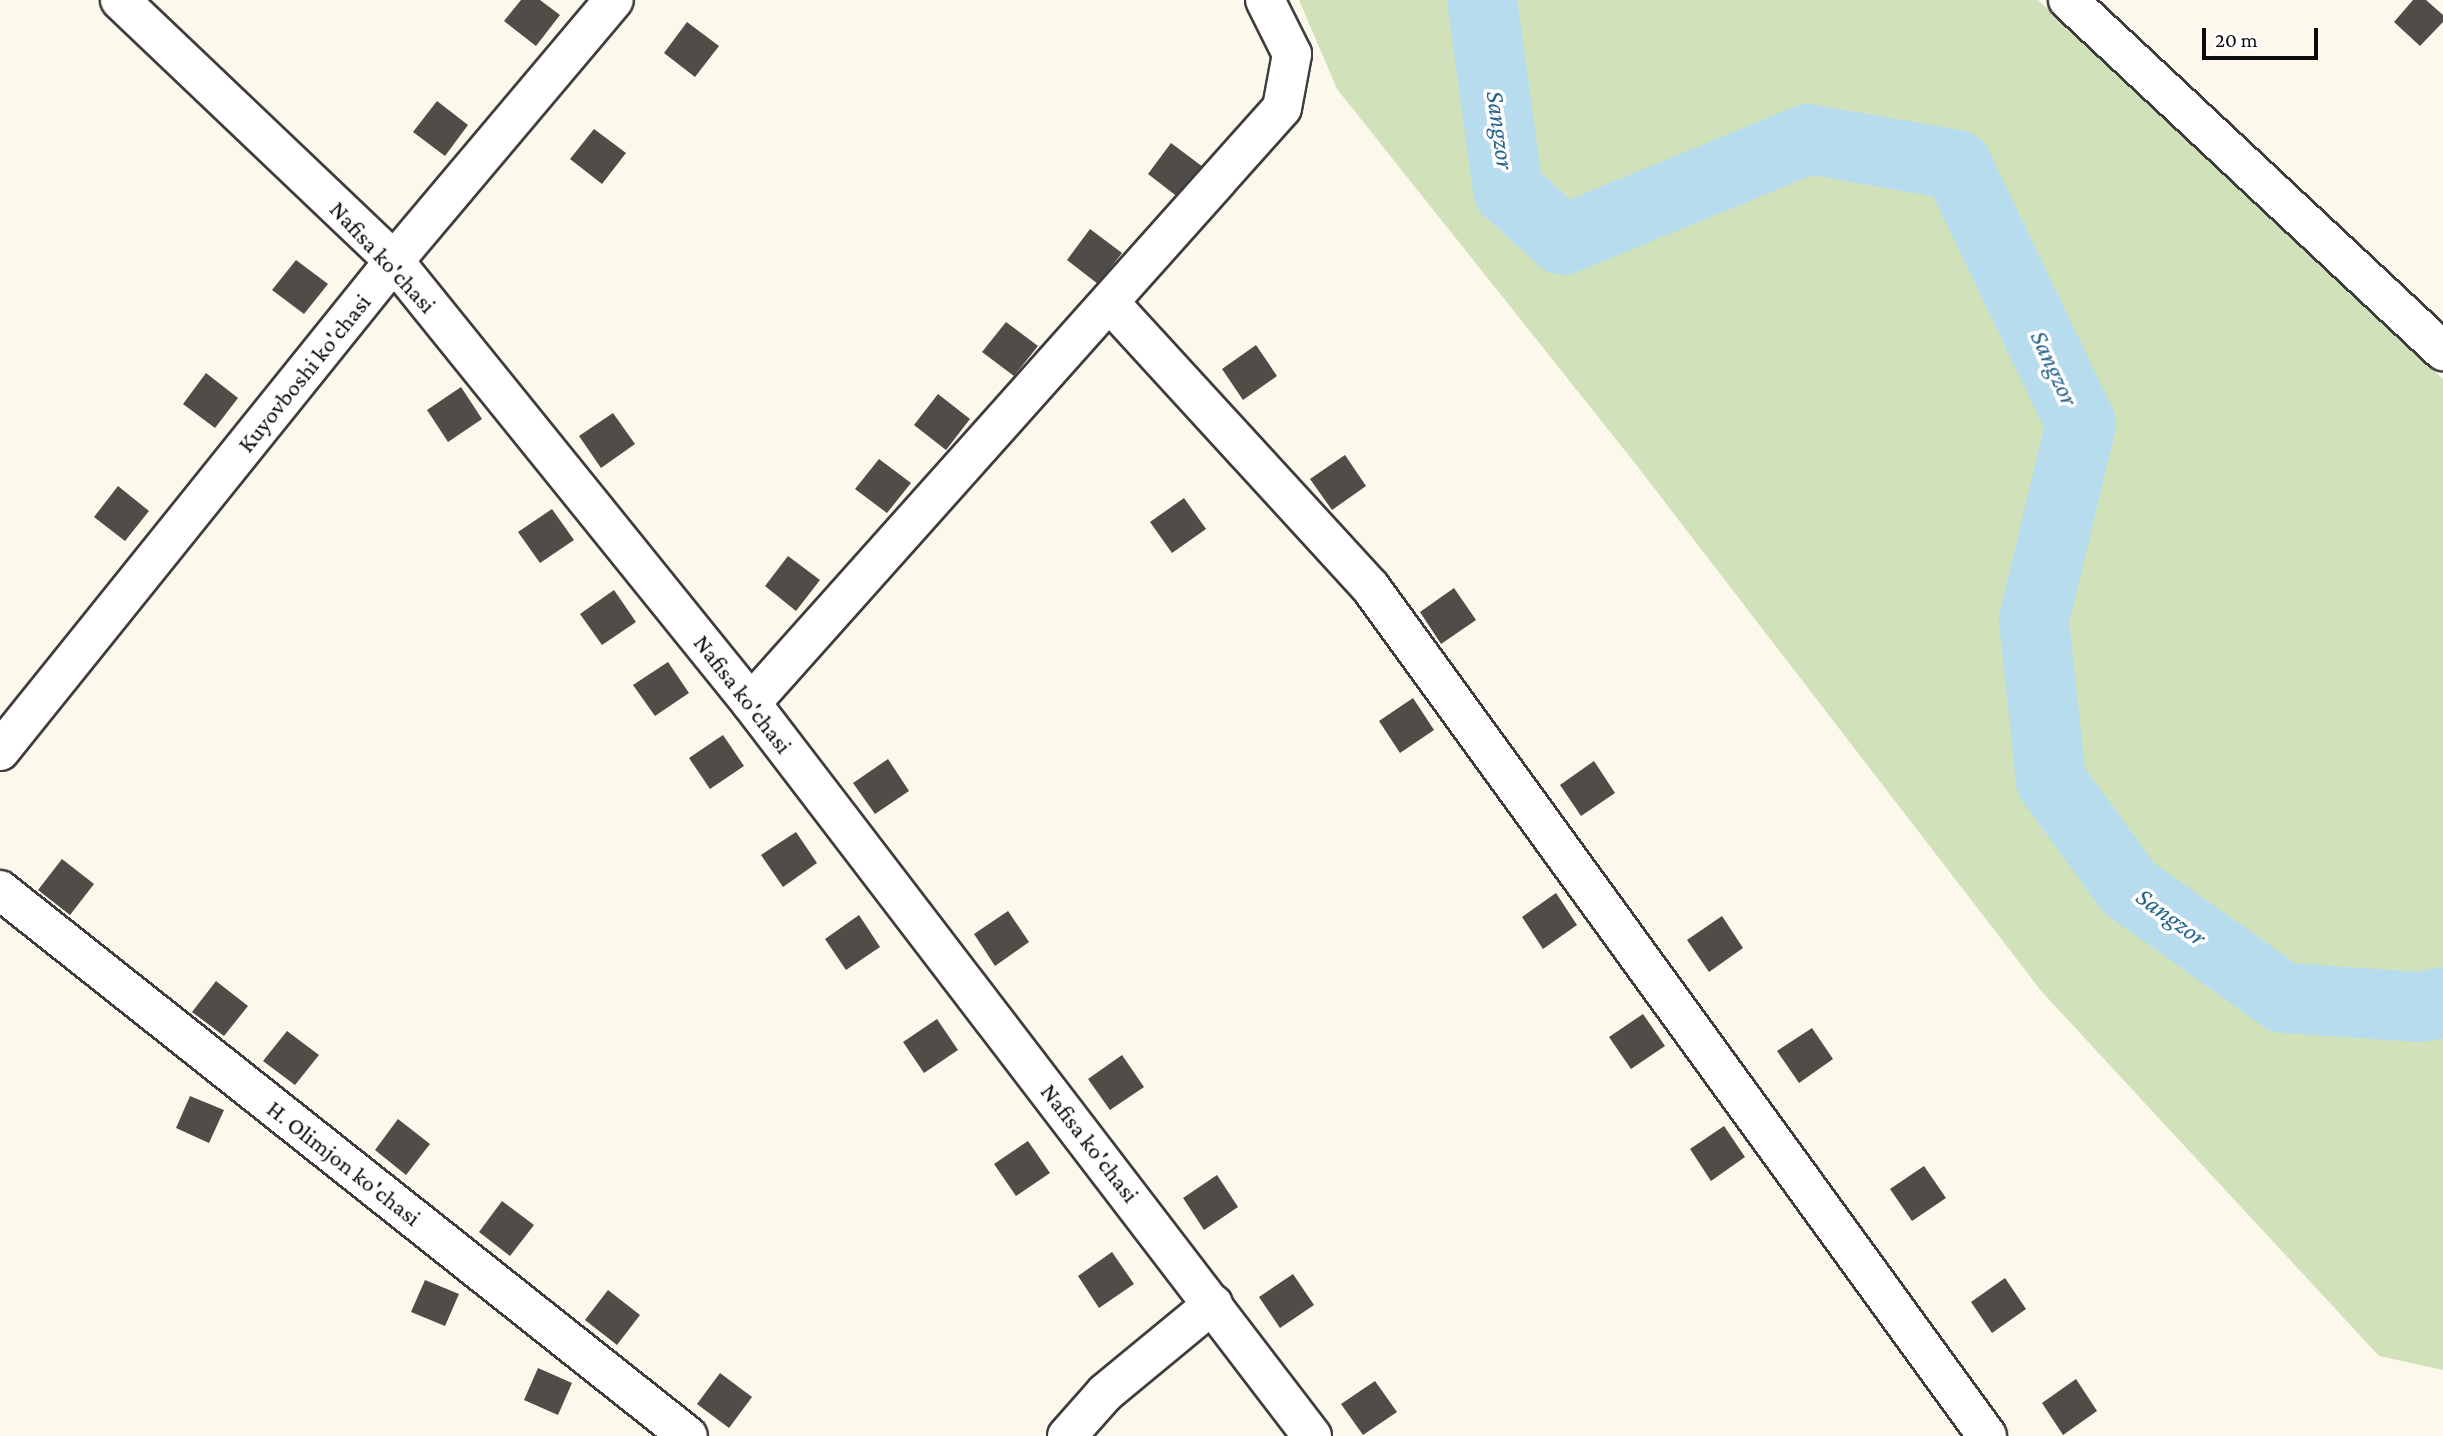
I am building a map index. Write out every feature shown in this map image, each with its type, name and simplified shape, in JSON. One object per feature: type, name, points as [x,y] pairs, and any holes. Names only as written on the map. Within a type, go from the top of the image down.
[{"type":"street","name":"Nafisa ko'chasi","points":[[120,0],[394,261],[751,703],[1312,1436]]},
{"type":"street","name":"Kuyovboshi ko'chasi","points":[[0,751],[394,261],[614,0]]},
{"type":"street","points":[[751,703],[1282,108],[1292,54],[1265,0]]},
{"type":"street","points":[[2067,0],[2443,351]]},
{"type":"street","points":[[1110,303],[1371,588],[1987,1436]]},
{"type":"street","name":"H. Olimjon ko'chasi","points":[[0,890],[688,1436]]},
{"type":"street","points":[[1067,1436],[1105,1393],[1213,1304]]},
{"type":"green space","points":[[1299,0],[2038,0],[2443,379],[2443,1370],[2379,1356],[2042,992],[1634,462],[1337,89]]},
{"type":"building","points":[[521,0],[540,0],[560,15],[536,46],[504,21]]},
{"type":"building","points":[[2413,0],[2426,0],[2443,15],[2443,22],[2420,46],[2394,22]]},
{"type":"building","points":[[687,22],[719,46],[695,77],[664,53]]},
{"type":"building","points":[[437,101],[468,125],[445,156],[413,132]]},
{"type":"building","points":[[594,129],[626,153],[602,184],[570,159]]},
{"type":"building","points":[[1171,143],[1203,167],[1179,198],[1148,174]]},
{"type":"building","points":[[1090,229],[1122,253],[1098,284],[1067,260]]},
{"type":"building","points":[[296,260],[328,284],[304,314],[272,290]]},
{"type":"building","points":[[1006,322],[1038,346],[1014,376],[982,352]]},
{"type":"building","points":[[1256,345],[1277,376],[1243,400],[1222,369]]},
{"type":"building","points":[[206,373],[238,398],[215,428],[183,404]]},
{"type":"building","points":[[461,387],[482,419],[448,442],[427,410]]},
{"type":"building","points":[[938,394],[970,419],[946,450],[914,425]]},
{"type":"building","points":[[613,413],[635,444],[601,468],[579,436]]},
{"type":"building","points":[[1345,455],[1366,486],[1332,510],[1310,479]]},
{"type":"building","points":[[879,459],[911,483],[887,513],[855,489]]},
{"type":"building","points":[[118,486],[149,511],[125,541],[94,517]]},
{"type":"building","points":[[1184,498],[1206,529],[1172,553],[1150,522]]},
{"type":"building","points":[[552,509],[574,540],[540,563],[518,532]]},
{"type":"building","points":[[788,556],[820,580],[796,611],[765,586]]},
{"type":"building","points":[[1454,588],[1476,620],[1441,644],[1420,612]]},
{"type":"building","points":[[614,590],[636,622],[602,645],[580,614]]},
{"type":"building","points":[[668,662],[689,693],[655,716],[633,685]]},
{"type":"building","points":[[1413,698],[1434,730],[1400,753],[1379,721]]},
{"type":"building","points":[[723,735],[744,766],[710,789],[689,758]]},
{"type":"building","points":[[888,759],[909,791],[875,814],[853,783]]},
{"type":"building","points":[[1594,761],[1615,793],[1581,816],[1560,785]]},
{"type":"building","points":[[796,832],[817,863],[783,887],[761,855]]},
{"type":"building","points":[[62,859],[94,884],[70,915],[38,890]]},
{"type":"building","points":[[1556,893],[1577,925],[1543,949],[1522,917]]},
{"type":"building","points":[[1008,911],[1029,942],[995,966],[974,934]]},
{"type":"building","points":[[859,915],[880,947],[846,970],[825,939]]},
{"type":"building","points":[[1722,916],[1743,948],[1709,972],[1687,940]]},
{"type":"building","points":[[216,981],[248,1006],[224,1036],[192,1012]]},
{"type":"building","points":[[1643,1014],[1665,1046],[1631,1069],[1609,1037]]},
{"type":"building","points":[[937,1019],[958,1050],[924,1073],[903,1042]]},
{"type":"building","points":[[1812,1028],[1833,1059],[1799,1083],[1777,1051]]},
{"type":"building","points":[[287,1031],[319,1055],[295,1085],[263,1061]]},
{"type":"building","points":[[1122,1055],[1144,1087],[1110,1110],[1088,1079]]},
{"type":"building","points":[[190,1096],[224,1110],[209,1143],[176,1128]]},
{"type":"building","points":[[398,1119],[430,1144],[406,1175],[375,1150]]},
{"type":"building","points":[[1724,1126],[1745,1157],[1711,1181],[1690,1149]]},
{"type":"building","points":[[1028,1141],[1050,1173],[1016,1196],[994,1164]]},
{"type":"building","points":[[1924,1166],[1946,1198],[1912,1221],[1890,1189]]},
{"type":"building","points":[[1217,1175],[1238,1207],[1204,1230],[1183,1198]]},
{"type":"building","points":[[502,1201],[534,1225],[510,1256],[479,1232]]},
{"type":"building","points":[[1112,1252],[1134,1284],[1099,1308],[1078,1276]]},
{"type":"building","points":[[1293,1274],[1314,1305],[1280,1328],[1259,1297]]},
{"type":"building","points":[[2005,1278],[2026,1309],[1992,1333],[1971,1302]]},
{"type":"building","points":[[425,1280],[459,1294],[445,1326],[411,1312]]},
{"type":"building","points":[[608,1290],[640,1315],[617,1345],[585,1320]]},
{"type":"building","points":[[538,1368],[572,1383],[558,1415],[524,1400]]},
{"type":"building","points":[[720,1373],[752,1397],[729,1428],[697,1404]]},
{"type":"building","points":[[2076,1379],[2097,1411],[2063,1435],[2042,1403]]},
{"type":"building","points":[[1375,1381],[1397,1412],[1363,1435],[1341,1404]]},
{"type":"waterway","name":"Sangzor","points":[[1482,0],[1508,190],[1563,240],[1808,139],[1957,165],[2081,424],[2034,620],[2051,781],[2129,888],[2284,998],[2420,1007],[2443,1002]]}]
